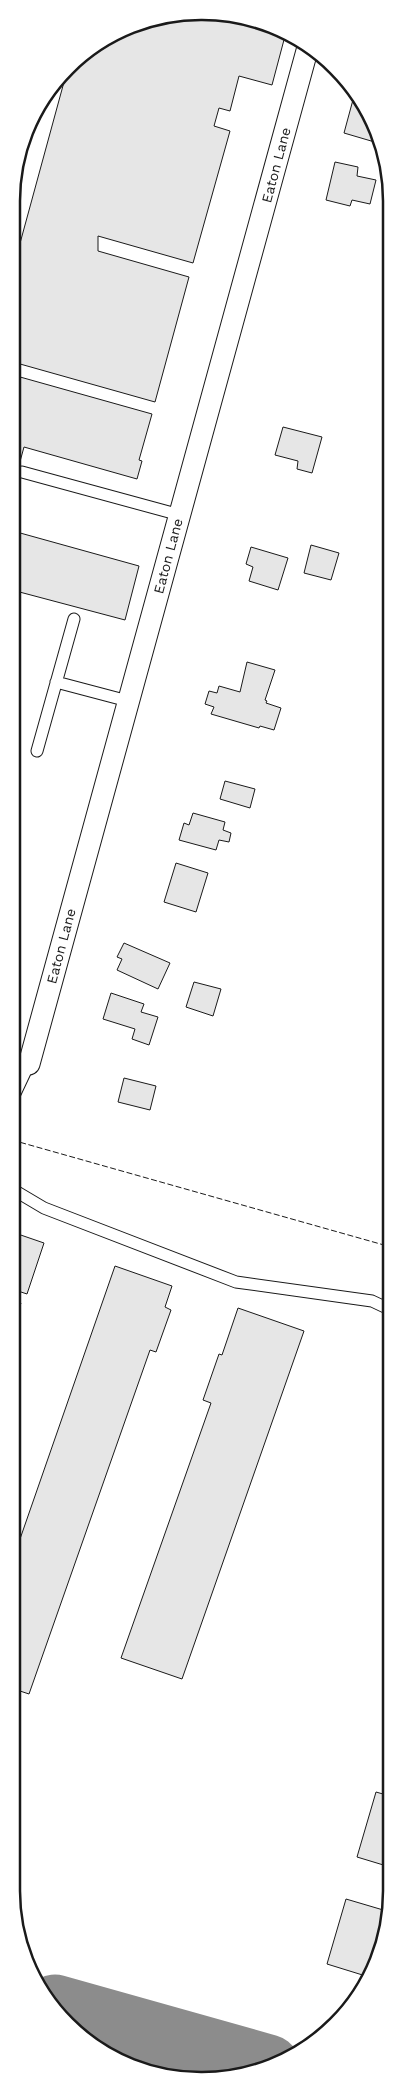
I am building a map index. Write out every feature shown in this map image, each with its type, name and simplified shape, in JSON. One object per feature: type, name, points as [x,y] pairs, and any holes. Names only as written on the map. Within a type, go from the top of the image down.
[{"type":"street","name":"Eaton Lane","points":[[28,1064],[306,54]]},
{"type":"lane","points":[[22,472],[180,515]]},
{"type":"lane","points":[[37,751],[74,619]]},
{"type":"lane","points":[[56,682],[128,702]]},
{"type":"lane","points":[[20,1082],[28,1064]]},
{"type":"lane","points":[[20,1194],[44,1208],[236,1282],[372,1301],[383,1306]]},
{"type":"green space","points":[[103,2043],[205,2072],[190,2072],[155,2066],[132,2058]]},
{"type":"building","points":[[190,20],[237,23],[284,40],[272,85],[239,76],[230,111],[219,108],[214,126],[230,131],[193,263],[98,236],[98,251],[189,277],[155,402],[20,364],[20,243],[63,84],[91,58],[111,44],[132,34],[166,23]]},
{"type":"building","points":[[352,102],[359,111],[372,141],[344,133]]},
{"type":"building","points":[[335,162],[358,167],[357,176],[376,180],[370,204],[352,200],[350,206],[326,200]]},
{"type":"building","points":[[20,377],[152,414],[139,460],[142,461],[137,479],[24,447],[20,462]]},
{"type":"building","points":[[283,427],[322,437],[312,473],[297,469],[298,461],[275,455]]},
{"type":"building","points":[[20,533],[139,566],[125,620],[20,592]]},
{"type":"building","points":[[311,545],[339,553],[331,580],[304,573]]},
{"type":"building","points":[[251,547],[288,558],[278,590],[249,581],[253,567],[246,564]]},
{"type":"building","points":[[247,662],[275,670],[265,700],[267,701],[266,703],[281,708],[274,730],[260,726],[259,728],[211,714],[214,707],[205,704],[209,691],[217,693],[219,686],[240,692]]},
{"type":"building","points":[[225,781],[255,789],[250,808],[220,799]]},
{"type":"building","points":[[193,813],[225,822],[223,830],[231,833],[229,842],[219,840],[216,850],[179,840],[184,823],[189,825]]},
{"type":"building","points":[[176,863],[208,873],[196,912],[164,902]]},
{"type":"building","points":[[124,943],[170,963],[158,989],[117,970],[122,959],[117,957]]},
{"type":"building","points":[[194,982],[221,989],[213,1016],[186,1007]]},
{"type":"building","points":[[111,993],[144,1004],[141,1012],[158,1017],[149,1045],[132,1039],[135,1029],[103,1019]]},
{"type":"building","points":[[124,1078],[156,1086],[150,1110],[118,1102]]},
{"type":"building","points":[[20,1235],[44,1243],[27,1294],[20,1292]]},
{"type":"building","points":[[115,1266],[172,1286],[165,1307],[171,1310],[156,1352],[150,1350],[29,1694],[20,1691],[20,1539]]},
{"type":"building","points":[[238,1308],[304,1331],[182,1679],[121,1658],[211,1403],[203,1400],[219,1354],[222,1355]]},
{"type":"building","points":[[376,1792],[383,1794],[383,1865],[357,1857]]},
{"type":"building","points":[[346,1899],[382,1910],[377,1937],[362,1975],[327,1964]]},
{"type":"taxiway","points":[[65,2010],[256,2063]]},
{"type":"fence","points":[[20,1142],[383,1245]]}]
